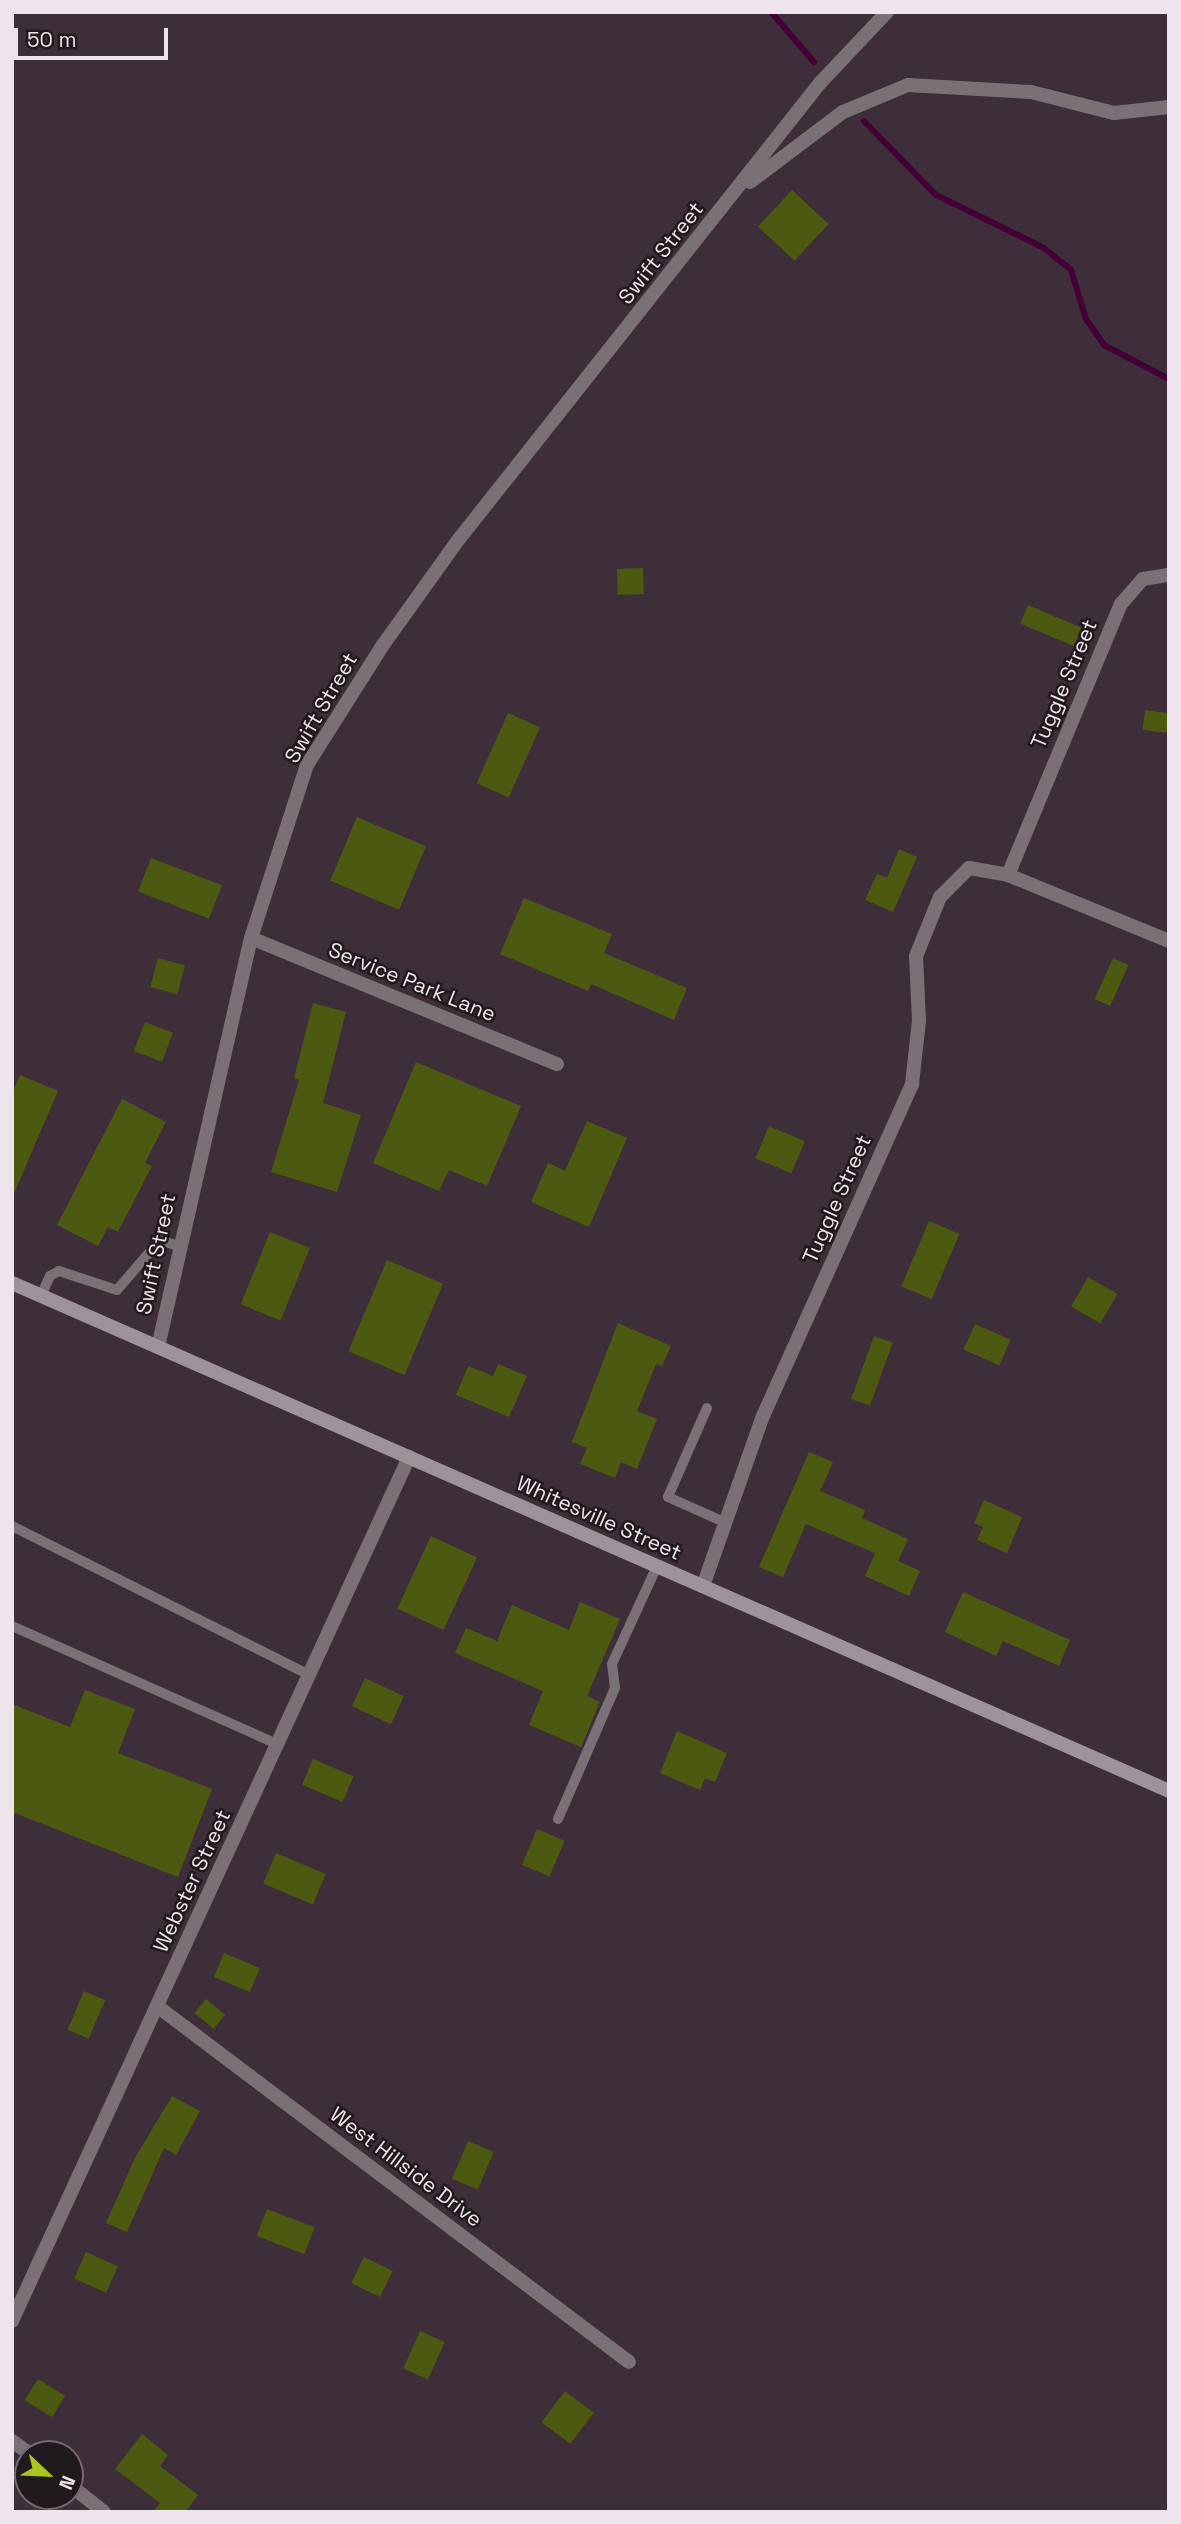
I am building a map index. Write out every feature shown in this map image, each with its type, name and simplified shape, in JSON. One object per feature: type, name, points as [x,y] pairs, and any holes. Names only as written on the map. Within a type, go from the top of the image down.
[{"type":"main road","name":"Whitesville Street","points":[[12,1283],[1169,1791]]},
{"type":"street","name":"Swift Street","points":[[158,1347],[251,938],[307,765],[383,645],[459,539],[821,83],[887,12]]},
{"type":"street","name":"Swift Street","points":[[734,194],[843,112],[908,85],[1031,92],[1114,113],[1169,107]]},
{"type":"street","name":"Tuggle Street","points":[[1008,875],[1121,604],[1143,579],[1169,575]]},
{"type":"street","name":"Tuggle Street","points":[[703,1586],[763,1416],[912,1084],[919,1021],[916,956],[940,897],[969,868],[1008,875],[1169,940]]},
{"type":"street","name":"Service Park Lane","points":[[251,938],[557,1064]]},
{"type":"street","name":"Webster Street","points":[[12,2321],[409,1457]]},
{"type":"street","name":"West Hillside Drive","points":[[157,2006],[629,2362]]},
{"type":"street","points":[[84,2496],[104,2512]]},
{"type":"lane","points":[[41,1296],[50,1276],[59,1271],[117,1290],[160,1240],[179,1246]]},
{"type":"lane","points":[[707,1408],[668,1497],[726,1522]]},
{"type":"lane","points":[[12,1526],[309,1675]]},
{"type":"lane","points":[[558,1819],[615,1688],[612,1664],[657,1566]]},
{"type":"lane","points":[[12,1626],[277,1744]]},
{"type":"building","points":[[792,190],[829,224],[794,261],[758,227]]},
{"type":"building","points":[[643,568],[644,594],[618,595],[617,569]]},
{"type":"building","points":[[1028,605],[1081,628],[1074,646],[1020,623]]},
{"type":"building","points":[[1145,710],[1169,713],[1166,733],[1143,730]]},
{"type":"building","points":[[508,713],[540,727],[509,798],[477,783]]},
{"type":"building","points":[[357,817],[426,846],[399,910],[330,881]]},
{"type":"building","points":[[899,849],[917,857],[893,912],[865,900],[877,874],[887,878]]},
{"type":"building","points":[[151,858],[222,885],[209,919],[138,892]]},
{"type":"building","points":[[524,898],[612,934],[604,953],[687,988],[674,1020],[591,984],[588,991],[500,954]]},
{"type":"building","points":[[158,958],[185,965],[177,994],[150,987]]},
{"type":"building","points":[[1113,958],[1129,965],[1110,1006],[1095,999]]},
{"type":"building","points":[[313,1003],[346,1012],[323,1103],[361,1115],[337,1192],[271,1172],[299,1080],[294,1078]]},
{"type":"building","points":[[145,1022],[173,1033],[162,1062],[134,1051]]},
{"type":"building","points":[[416,1062],[521,1106],[487,1186],[449,1170],[439,1191],[373,1163]]},
{"type":"building","points":[[20,1075],[58,1091],[12,1198],[12,1093]]},
{"type":"building","points":[[122,1099],[166,1122],[145,1163],[152,1166],[118,1232],[108,1227],[98,1246],[57,1225]]},
{"type":"building","points":[[587,1121],[627,1138],[589,1227],[531,1202],[548,1163],[565,1171]]},
{"type":"building","points":[[769,1126],[805,1141],[791,1173],[755,1158]]},
{"type":"building","points":[[929,1221],[959,1234],[932,1299],[901,1286]]},
{"type":"building","points":[[270,1232],[310,1248],[281,1320],[241,1304]]},
{"type":"building","points":[[387,1260],[443,1284],[404,1375],[348,1351]]},
{"type":"building","points":[[1088,1277],[1117,1294],[1100,1323],[1071,1306]]},
{"type":"building","points":[[618,1323],[671,1346],[662,1366],[656,1364],[637,1411],[657,1419],[637,1469],[621,1462],[615,1478],[580,1464],[587,1448],[572,1442]]},
{"type":"building","points":[[975,1324],[1011,1340],[999,1365],[964,1350]]},
{"type":"building","points":[[874,1336],[893,1343],[870,1406],[851,1399]]},
{"type":"building","points":[[498,1364],[527,1376],[509,1417],[456,1395],[468,1366],[493,1376]]},
{"type":"building","points":[[809,1452],[833,1462],[820,1491],[865,1510],[862,1518],[908,1539],[898,1561],[920,1571],[909,1596],[865,1576],[875,1553],[806,1524],[783,1577],[759,1567]]},
{"type":"building","points":[[984,1500],[1022,1517],[1007,1553],[977,1540],[983,1527],[974,1523]]},
{"type":"building","points":[[431,1536],[477,1558],[443,1630],[397,1609]]},
{"type":"building","points":[[963,1592],[1070,1640],[1059,1666],[1003,1641],[996,1656],[945,1632]]},
{"type":"building","points":[[580,1602],[620,1619],[587,1696],[600,1702],[581,1747],[529,1725],[543,1691],[455,1653],[466,1628],[497,1641],[512,1605],[569,1630]]},
{"type":"building","points":[[365,1678],[404,1696],[391,1724],[352,1706]]},
{"type":"building","points":[[85,1690],[135,1709],[118,1753],[212,1789],[178,1877],[12,1812],[12,1704],[70,1727]]},
{"type":"building","points":[[677,1731],[727,1753],[715,1782],[705,1778],[700,1790],[660,1773]]},
{"type":"building","points":[[313,1759],[354,1776],[343,1802],[302,1785]]},
{"type":"building","points":[[537,1829],[565,1841],[549,1877],[522,1865]]},
{"type":"building","points":[[276,1853],[326,1874],[313,1904],[263,1883]]},
{"type":"building","points":[[224,1953],[260,1968],[250,1992],[214,1977]]},
{"type":"building","points":[[84,1991],[105,2000],[89,2039],[68,2030]]},
{"type":"building","points":[[206,1999],[225,2015],[214,2029],[194,2013]]},
{"type":"building","points":[[172,2096],[200,2111],[176,2155],[164,2148],[127,2232],[106,2223],[135,2158]]},
{"type":"building","points":[[468,2141],[494,2152],[478,2190],[452,2179]]},
{"type":"building","points":[[267,2209],[315,2227],[304,2254],[257,2236]]},
{"type":"building","points":[[86,2252],[118,2266],[106,2293],[74,2278]]},
{"type":"building","points":[[364,2257],[393,2271],[380,2297],[351,2283]]},
{"type":"building","points":[[420,2331],[445,2342],[428,2379],[403,2368]]},
{"type":"building","points":[[38,2379],[65,2396],[52,2417],[25,2400]]},
{"type":"building","points":[[565,2391],[594,2413],[570,2444],[542,2422]]},
{"type":"building","points":[[142,2434],[168,2455],[160,2466],[198,2495],[185,2512],[153,2512],[160,2503],[115,2469]]},
{"type":"waterway","points":[[771,12],[814,62]]},
{"type":"waterway","points":[[864,121],[936,195],[1044,248],[1071,270],[1086,319],[1104,345],[1169,379]]}]
